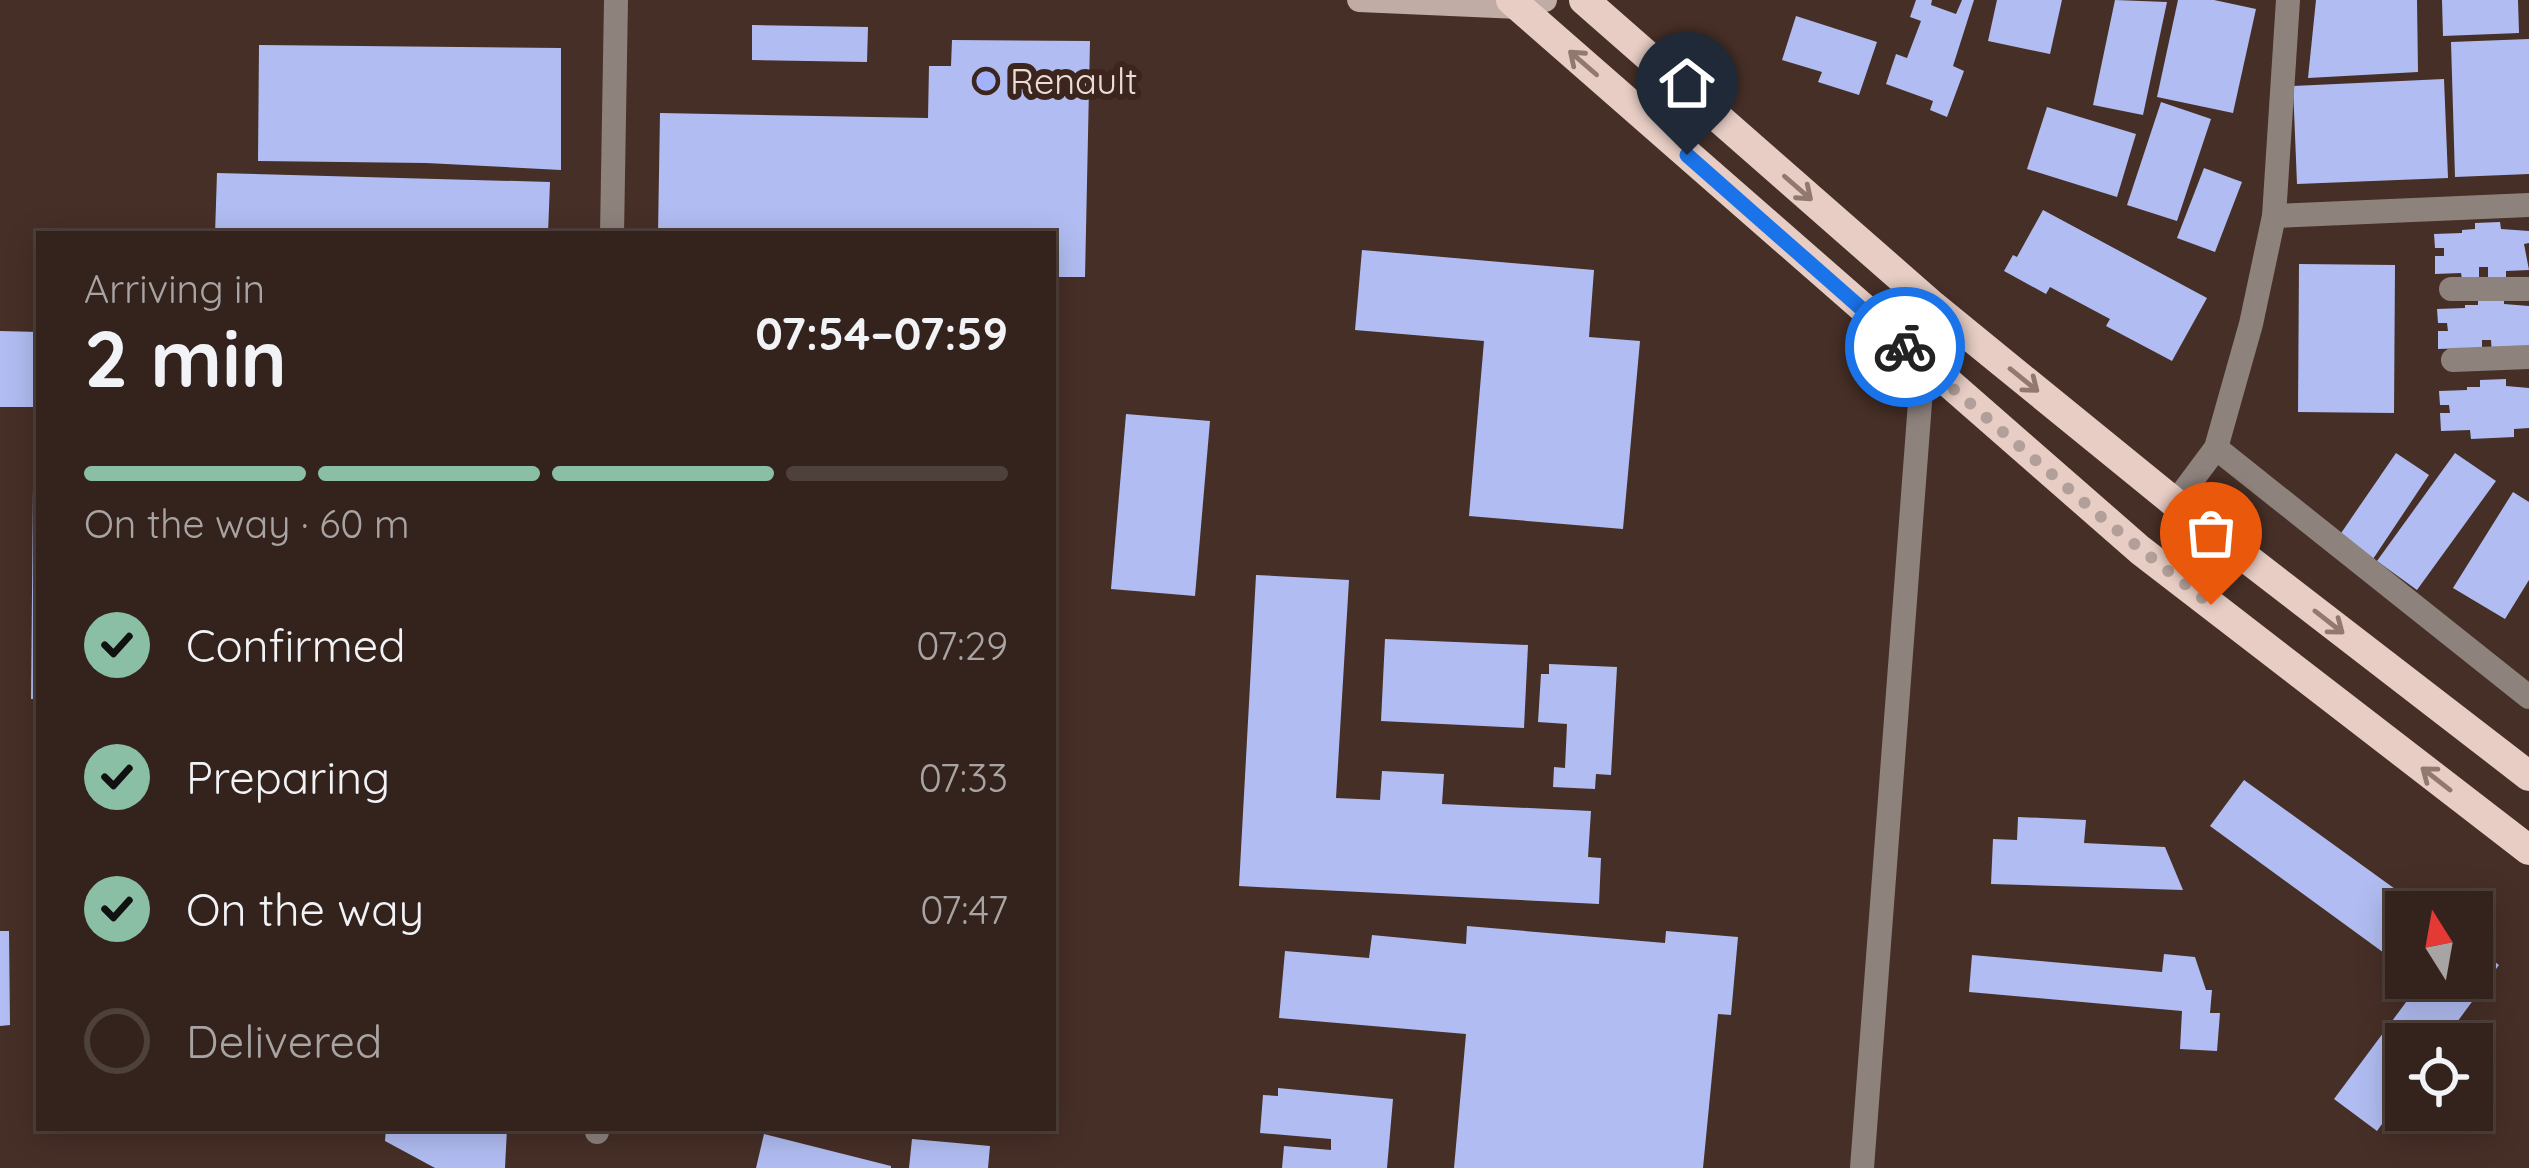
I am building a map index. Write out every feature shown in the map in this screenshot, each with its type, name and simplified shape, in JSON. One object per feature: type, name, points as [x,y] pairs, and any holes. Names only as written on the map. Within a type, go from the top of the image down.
[{"type":"main road","points":[[1583,0],[1933,306],[2175,503],[2529,776]]},
{"type":"main road","points":[[1525,2],[1923,363],[2140,550],[2529,850]]},
{"type":"street","points":[[612,231],[616,0]]},
{"type":"street","points":[[1359,0],[1525,2]]},
{"type":"street","points":[[2175,503],[2216,448],[2233,400],[2274,216],[2288,0]]},
{"type":"street","points":[[2274,216],[2529,205]]},
{"type":"street","points":[[2451,289],[2529,289]]},
{"type":"street","points":[[1862,1168],[1923,363],[1933,306]]},
{"type":"street","points":[[2452,360],[2529,357]]},
{"type":"street","points":[[2216,448],[2529,697]]},
{"type":"building","points":[[1916,0],[1932,0],[1931,5],[1956,14],[1962,0],[1974,0],[1953,66],[1964,71],[1947,117],[1930,110],[1933,101],[1886,84],[1896,54],[1907,58],[1921,21],[1910,17]]},
{"type":"building","points":[[1997,0],[2062,0],[2050,54],[1988,41]]},
{"type":"building","points":[[2115,0],[2167,2],[2143,115],[2093,105]]},
{"type":"building","points":[[2178,0],[2214,0],[2256,9],[2233,113],[2157,97]]},
{"type":"building","points":[[2316,0],[2417,0],[2418,72],[2308,78]]},
{"type":"building","points":[[2442,0],[2518,0],[2519,33],[2443,36]]},
{"type":"building","points":[[1796,16],[1877,42],[1859,95],[1818,82],[1822,72],[1782,60]]},
{"type":"building","points":[[752,25],[868,27],[867,62],[752,60]]},
{"type":"building","points":[[2529,39],[2529,174],[2455,177],[2451,42]]},
{"type":"building","points":[[952,40],[1090,41],[1085,277],[1056,277],[1056,231],[658,231],[660,113],[928,118],[929,66],[951,66]]},
{"type":"building","points":[[259,45],[561,48],[561,170],[258,161]]},
{"type":"building","points":[[2444,79],[2448,178],[2297,184],[2293,86]]},
{"type":"building","points":[[2161,102],[2211,119],[2177,221],[2127,205]]},
{"type":"building","points":[[2047,107],[2136,134],[2117,197],[2027,169]]},
{"type":"building","points":[[2204,168],[2242,182],[2215,252],[2177,238]]},
{"type":"building","points":[[217,173],[550,182],[548,231],[215,231]]},
{"type":"building","points":[[2043,210],[2207,298],[2172,361],[2106,326],[2110,319],[2050,287],[2046,294],[2004,271]]},
{"type":"building","points":[[2500,222],[2501,229],[2529,231],[2529,243],[2524,244],[2529,270],[2488,278],[2488,267],[2479,267],[2479,278],[2435,274],[2435,256],[2444,256],[2444,248],[2435,248],[2434,234],[2462,233],[2475,229],[2475,223]]},
{"type":"building","points":[[1362,250],[1594,270],[1589,337],[1640,341],[1623,529],[1469,516],[1484,341],[1355,330]]},
{"type":"building","points":[[2299,264],[2395,265],[2394,413],[2298,412]]},
{"type":"building","points":[[2478,298],[2504,298],[2504,304],[2529,306],[2529,346],[2492,355],[2491,340],[2482,340],[2482,355],[2467,348],[2438,349],[2438,331],[2448,331],[2447,323],[2438,323],[2437,309],[2478,305]]},
{"type":"building","points":[[0,331],[36,332],[36,407],[0,407]]},
{"type":"building","points":[[2506,379],[2506,386],[2529,388],[2529,428],[2514,429],[2514,437],[2471,439],[2470,430],[2441,431],[2440,413],[2450,413],[2449,405],[2440,405],[2439,391],[2467,390],[2480,387],[2480,380]]},
{"type":"building","points":[[1126,414],[1210,421],[1195,596],[1111,589]]},
{"type":"building","points":[[2396,453],[2429,475],[2371,562],[2337,539]]},
{"type":"building","points":[[2455,453],[2496,481],[2417,590],[2377,561]]},
{"type":"building","points":[[33,487],[36,487],[36,699],[31,699]]},
{"type":"building","points":[[2513,492],[2529,502],[2529,580],[2505,619],[2453,588]]},
{"type":"building","points":[[1256,575],[1349,580],[1336,798],[1380,800],[1382,771],[1444,774],[1442,804],[1591,811],[1588,857],[1601,858],[1599,904],[1239,886]]},
{"type":"building","points":[[1385,639],[1528,645],[1524,728],[1381,721]]},
{"type":"building","points":[[1549,664],[1617,667],[1611,775],[1596,774],[1595,789],[1553,787],[1554,767],[1565,768],[1567,724],[1538,722],[1541,674],[1549,674]]},
{"type":"building","points":[[2244,780],[2398,891],[2385,891],[2385,954],[2210,826]]},
{"type":"building","points":[[2018,817],[2086,820],[2084,843],[2165,847],[2183,890],[1991,884],[1993,839],[2017,840]]},
{"type":"building","points":[[1467,926],[1665,943],[1666,931],[1738,937],[1731,1015],[1718,1014],[1703,1168],[1454,1168],[1466,1034],[1279,1018],[1285,951],[1369,958],[1372,935],[1466,944]]},
{"type":"building","points":[[0,931],[9,931],[10,1025],[0,1026]]},
{"type":"building","points":[[2164,954],[2195,957],[2206,990],[2212,990],[2210,1013],[2220,1013],[2217,1051],[2180,1049],[2182,1011],[1969,992],[1972,955],[2162,972]]},
{"type":"building","points":[[2408,999],[2474,999],[2456,1023],[2391,1023]]},
{"type":"building","points":[[2385,1030],[2385,1120],[2377,1131],[2334,1099]]},
{"type":"building","points":[[1278,1088],[1393,1099],[1387,1168],[1282,1168],[1284,1146],[1331,1150],[1331,1139],[1260,1133],[1263,1095],[1278,1096]]},
{"type":"building","points":[[386,1131],[507,1131],[505,1168],[435,1168],[385,1141]]},
{"type":"building","points":[[764,1134],[891,1166],[891,1168],[756,1168]]},
{"type":"building","points":[[912,1139],[990,1146],[988,1168],[909,1168]]},
{"type":"way so far","points":[[1905,347],[2140,550],[2211,605]]},
{"type":"place","name":"Renault","points":[[986,81]]},
{"type":"route","points":[[1687,155],[1905,347]]}]
